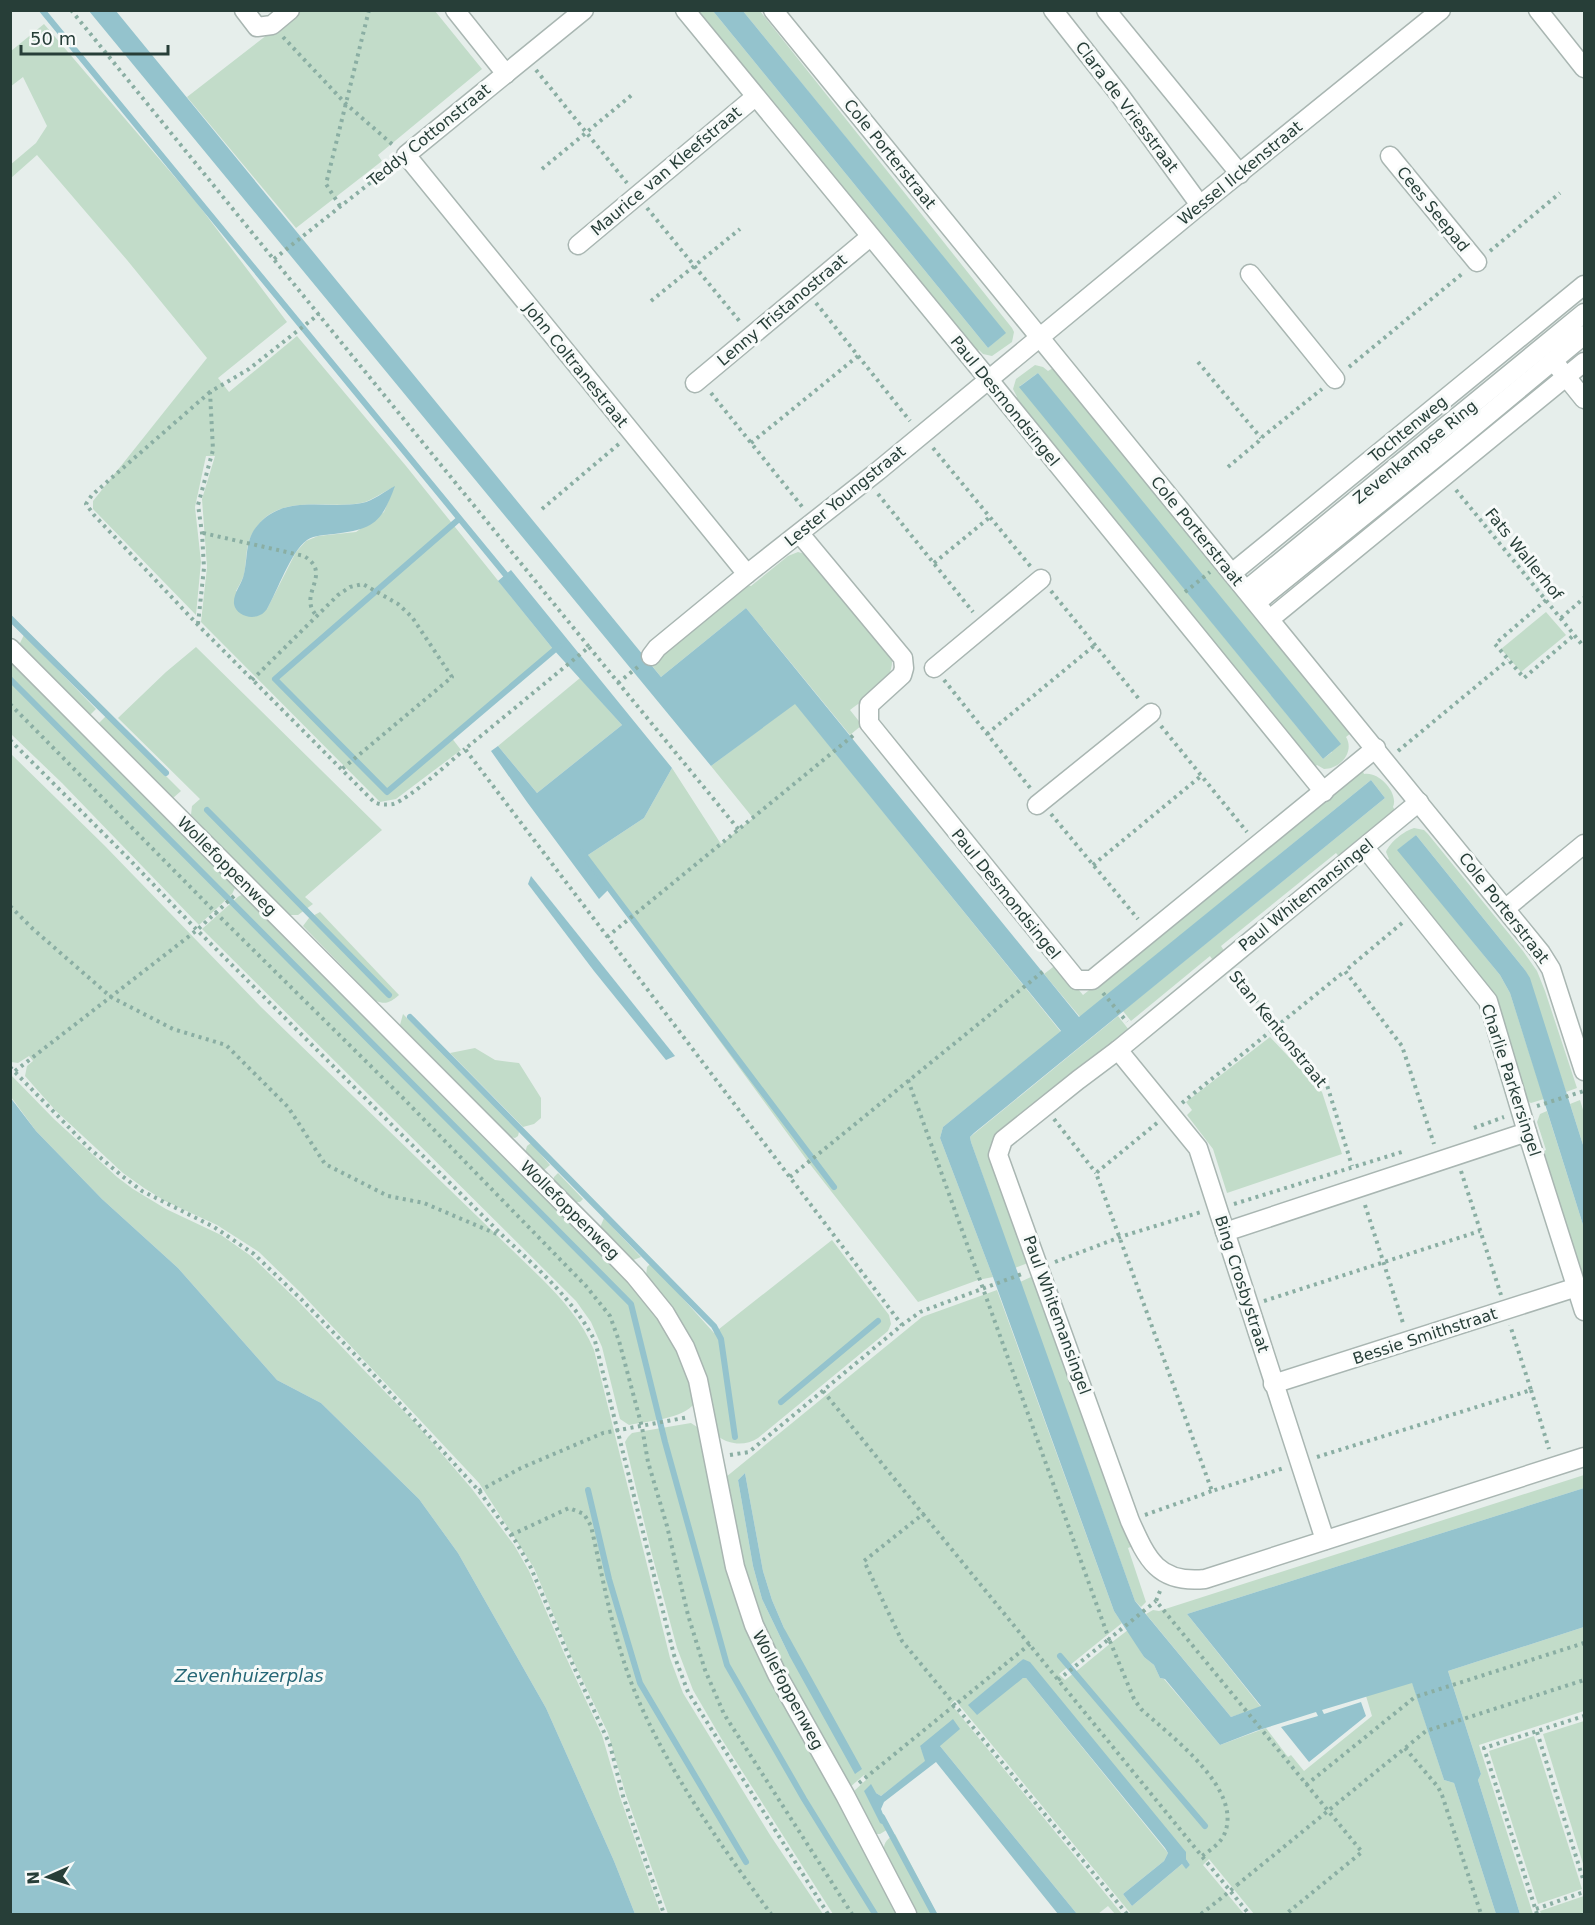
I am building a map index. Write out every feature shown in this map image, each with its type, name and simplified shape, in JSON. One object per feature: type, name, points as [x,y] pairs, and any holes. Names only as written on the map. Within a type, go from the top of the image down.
[{"type":"street","points":[[244,10],[257,27],[272,25],[290,10]]},
{"type":"street","points":[[455,10],[506,74]]},
{"type":"street","name":"Teddy Cottonstraat","points":[[406,155],[584,10]]},
{"type":"street","name":"Paul Desmondsingel","points":[[685,10],[1324,792]]},
{"type":"street","name":"Cole Porterstraat","points":[[773,10],[1506,908],[1551,969],[1584,1071]]},
{"type":"street","points":[[1106,10],[1240,174]]},
{"type":"street","name":"Wessel Ilckenstraat","points":[[1040,337],[1441,10]]},
{"type":"street","points":[[1539,10],[1584,68]]},
{"type":"street","name":"Clara de Vriesstraat","points":[[1054,11],[1119,94],[1200,206]]},
{"type":"street","name":"Maurice van Kleefstraat","points":[[578,245],[755,97]]},
{"type":"street","name":"John Coltranestraat","points":[[406,155],[747,574]]},
{"type":"street","name":"Cees Seepad","points":[[1390,156],[1477,262]]},
{"type":"street","name":"Lenny Tristanostraat","points":[[697,381],[870,237]]},
{"type":"street","points":[[1250,274],[1335,379]]},
{"type":"street","name":"Tochtenweg","points":[[1232,573],[1584,285]]},
{"type":"street","name":"Zevenkampse Ring","points":[[1251,596],[1547,354],[1584,313]]},
{"type":"street","points":[[1527,331],[1584,399]]},
{"type":"street","name":"Zevenkampse Ring","points":[[1547,354],[1584,335]]},
{"type":"street","name":"Lester Youngstraat","points":[[651,656],[657,648],[747,574],[867,480],[1040,337]]},
{"type":"street","points":[[1270,619],[1584,362]]},
{"type":"street","name":"Paul Desmondsingel","points":[[807,528],[903,658],[902,675],[869,705],[869,723],[1077,980],[1092,980],[1324,792],[1381,755]]},
{"type":"street","points":[[934,668],[1041,579]]},
{"type":"street","name":"Wollefoppenweg","points":[[10,648],[635,1276],[665,1313],[685,1347],[698,1380],[735,1567],[754,1625],[777,1674],[845,1795],[907,1914]]},
{"type":"street","points":[[1037,805],[1151,713]]},
{"type":"street","name":"Paul Whitemansingel","points":[[1167,1575],[1143,1550],[1130,1521],[998,1155],[1003,1140],[1118,1050],[1419,802]]},
{"type":"street","points":[[1506,908],[1584,844]]},
{"type":"street","name":"Charlie Parkersingel","points":[[1365,848],[1488,1001],[1529,1109],[1527,1132],[1584,1311]]},
{"type":"street","name":"Bing Crosbystraat","points":[[1118,1050],[1198,1148],[1325,1540]]},
{"type":"street","points":[[1225,1232],[1527,1132]]},
{"type":"street","name":"Bessie Smithstraat","points":[[1273,1384],[1577,1287]]},
{"type":"street","points":[[1167,1575],[1190,1581],[1205,1579],[1584,1457]]},
{"type":"path","points":[[71,10],[739,830]]},
{"type":"path","points":[[340,206],[326,184],[369,10]]},
{"type":"path","points":[[272,25],[346,104],[406,155]]},
{"type":"path","points":[[542,169],[633,94]]},
{"type":"path","name":"Teddy Cottonstraat","points":[[274,259],[406,155]]},
{"type":"path","points":[[1228,467],[1560,193]]},
{"type":"path","points":[[651,301],[740,229]]},
{"type":"path","points":[[319,314],[249,369],[210,392],[92,495],[86,504],[94,515],[252,680],[374,802],[379,804],[391,804],[404,798],[589,647]]},
{"type":"path","points":[[751,443],[858,356]]},
{"type":"path","points":[[1198,362],[1261,438]]},
{"type":"path","points":[[697,381],[751,443],[807,528]]},
{"type":"path","points":[[198,625],[204,568],[198,505],[213,450],[210,392]]},
{"type":"path","points":[[542,509],[632,433]]},
{"type":"path","name":"Fats Wallerhof","points":[[1445,477],[1584,647]]},
{"type":"path","points":[[867,480],[985,626]]},
{"type":"path","points":[[934,563],[990,517]]},
{"type":"path","points":[[202,533],[304,556],[313,561],[317,571],[309,601],[312,611],[318,616]]},
{"type":"path","points":[[1180,597],[1211,571]]},
{"type":"path","points":[[252,680],[338,595],[350,587],[363,585],[398,604],[412,617],[452,677],[342,769]]},
{"type":"path","points":[[1560,618],[1584,598]]},
{"type":"path","points":[[1546,600],[1495,644],[1524,678],[1574,635]]},
{"type":"path","points":[[987,734],[1095,645]]},
{"type":"path","points":[[1381,755],[1508,660]]},
{"type":"path","points":[[618,683],[626,677]]},
{"type":"path","points":[[10,705],[403,1098],[586,1287],[610,1316],[620,1341],[642,1427],[648,1462],[667,1526],[688,1615],[705,1670],[724,1714],[852,1914]]},
{"type":"path","points":[[607,937],[852,737]]},
{"type":"path","points":[[10,740],[197,930],[559,1290],[585,1322],[595,1341],[674,1655],[688,1692],[828,1914]]},
{"type":"path","points":[[465,749],[902,1325]]},
{"type":"path","points":[[1093,865],[1201,776]]},
{"type":"path","points":[[15,1071],[197,930],[234,895]]},
{"type":"path","points":[[10,906],[111,997],[173,1029],[226,1045],[288,1107],[325,1164],[388,1196],[424,1203],[503,1236]]},
{"type":"path","points":[[1096,1173],[1345,971],[1415,911]]},
{"type":"path","name":"Stan Kentonstraat","points":[[1224,962],[1327,1085],[1409,1341]]},
{"type":"path","points":[[790,1177],[1044,970]]},
{"type":"path","points":[[1345,971],[1402,1046],[1438,1162]]},
{"type":"path","points":[[1103,993],[1126,1021]]},
{"type":"path","points":[[10,1067],[89,1148],[122,1176],[142,1191],[214,1227],[254,1254],[363,1363],[479,1491],[511,1535],[531,1568],[610,1744],[623,1796],[664,1914]]},
{"type":"path","points":[[908,1080],[1109,1639],[1134,1698],[1141,1709],[1202,1766],[1222,1795],[1227,1812],[1227,1825],[1222,1838],[1202,1856]]},
{"type":"path","points":[[1466,1131],[1584,1091]]},
{"type":"path","points":[[1044,1106],[1096,1173],[1120,1237]]},
{"type":"path","points":[[1432,1142],[1444,1138]]},
{"type":"path","points":[[715,1458],[749,1452],[920,1312],[1120,1237],[1409,1150]]},
{"type":"path","points":[[1249,1306],[1480,1231]]},
{"type":"path","points":[[1531,1390],[1554,1466]]},
{"type":"path","points":[[824,1391],[1249,1914]]},
{"type":"path","points":[[479,1491],[521,1468],[603,1433],[667,1421]]},
{"type":"path","points":[[1130,1521],[1212,1491]]},
{"type":"path","points":[[511,1535],[568,1508],[585,1515],[591,1526],[617,1638],[637,1697],[665,1754],[702,1814],[746,1881],[771,1914]]},
{"type":"path","points":[[922,1514],[864,1561],[902,1641],[1127,1914]]},
{"type":"path","points":[[1058,1680],[1156,1601],[1167,1575]]},
{"type":"path","points":[[1156,1601],[1362,1852],[1286,1914]]},
{"type":"path","points":[[1306,1785],[1415,1697],[1584,1643]]},
{"type":"path","points":[[845,1795],[1030,1644]]},
{"type":"path","points":[[1201,1914],[1426,1731],[1584,1680]]},
{"type":"path","points":[[1584,1716],[1484,1748],[1537,1912],[1584,1892]]},
{"type":"path","points":[[1537,1732],[1584,1882]]},
{"type":"path","points":[[1405,1748],[1438,1787],[1481,1914]]},
{"type":"green space","points":[[298,11],[435,11],[482,69],[378,155],[382,161],[296,228],[187,97]]},
{"type":"green space","points":[[694,11],[713,11],[988,348],[1005,333],[743,11],[760,11],[1012,328],[1014,332],[1012,342],[992,356],[983,354],[979,350],[974,354]]},
{"type":"green space","points":[[44,24],[197,203],[287,322],[218,378],[229,392],[297,336],[406,466],[553,649],[451,737],[461,750],[396,799],[380,802],[201,622],[207,567],[202,499],[215,456],[206,456],[195,507],[201,562],[196,615],[93,509],[93,501],[207,358],[37,155],[11,178],[10,165],[36,143],[47,126],[23,77],[10,87],[11,51]],"holes":[[[394,487],[384,512],[356,532],[318,536],[306,541],[296,552],[267,609],[236,591],[244,575],[247,549],[252,534],[262,521],[274,512],[300,505],[361,503]]]},
{"type":"green space","points":[[1035,365],[1048,371],[1053,368],[1351,733],[1346,737],[1349,748],[1347,754],[1340,763],[1324,769],[1317,765],[1312,769],[1012,401],[1017,397],[1013,389],[1016,379]],"holes":[[[1038,373],[1332,752],[1323,759],[1020,386]]]},
{"type":"green space","points":[[798,552],[809,555],[892,658],[892,667],[884,682],[850,710],[862,725],[850,735],[746,608],[661,677],[649,662],[745,584],[751,586],[788,556]]},
{"type":"green space","points":[[1546,612],[1566,635],[1521,672],[1501,649]]},
{"type":"green space","points":[[24,635],[96,709],[89,716],[19,645]]},
{"type":"green space","points":[[196,647],[382,830],[305,897],[313,904],[298,915],[288,915],[191,815],[192,806],[200,799],[118,718]]},
{"type":"green space","points":[[10,659],[236,886],[232,894],[199,925],[62,783],[11,734]]},
{"type":"green space","points":[[580,678],[622,725],[537,793],[498,746]]},
{"type":"green space","points":[[795,703],[1061,1032],[943,1127],[940,1138],[993,1277],[978,1280],[918,1302],[809,1163],[585,857],[644,818],[672,768],[721,844],[753,818],[711,766]]},
{"type":"green space","points":[[106,716],[181,791],[173,798],[171,797],[98,724]]},
{"type":"green space","points":[[11,754],[104,845],[261,1007],[541,1278],[578,1320],[594,1350],[670,1658],[683,1693],[770,1835],[823,1914],[668,1914],[626,1795],[608,1733],[569,1652],[534,1568],[479,1483],[301,1293],[259,1252],[217,1225],[165,1201],[123,1173],[56,1111],[25,1076],[27,1066],[33,1061],[29,1056],[18,1063],[11,1062]]},
{"type":"green space","points":[[1362,769],[1364,774],[1376,776],[1386,784],[1393,796],[1393,807],[1396,812],[1341,859],[1336,853],[1221,946],[1225,952],[1214,962],[1210,956],[1131,1021],[1123,1011],[1385,798],[1371,780],[1080,1017],[1044,974],[1057,964],[1083,995]]},
{"type":"green space","points":[[1414,828],[1424,830],[1428,834],[1537,971],[1577,1088],[1566,1092],[1525,970],[1416,835],[1398,850],[1500,975],[1510,993],[1544,1099],[1531,1103],[1525,1100],[1493,999],[1384,863],[1389,859],[1386,852],[1391,844],[1402,834]]},
{"type":"green space","points":[[242,895],[246,896],[615,1267],[669,1336],[684,1368],[695,1403],[682,1413],[665,1418],[629,1425],[620,1419],[602,1347],[591,1322],[576,1301],[202,929]]},
{"type":"green space","points":[[320,912],[399,995],[388,1002],[376,1001],[303,926],[309,918]]},
{"type":"green space","points":[[403,1014],[519,1132],[518,1136],[515,1138],[507,1136],[400,1025]]},
{"type":"green space","points":[[1118,1016],[1129,1030],[991,1158],[992,1167],[1018,1239],[1023,1242],[1028,1263],[1015,1268],[970,1137]]},
{"type":"green space","points":[[1270,1037],[1322,1092],[1342,1154],[1227,1193],[1213,1149],[1187,1115],[1192,1110],[1186,1102]]},
{"type":"green space","points":[[475,1048],[495,1060],[519,1063],[541,1098],[541,1118],[534,1124],[523,1127],[450,1053]]},
{"type":"green space","points":[[10,1074],[54,1119],[117,1177],[166,1209],[221,1235],[251,1256],[298,1301],[419,1427],[472,1489],[514,1545],[529,1571],[602,1735],[620,1797],[661,1914],[635,1914],[546,1708],[458,1553],[419,1499],[321,1403],[277,1380],[178,1268],[102,1199],[36,1131],[11,1097]]},
{"type":"green space","points":[[1580,1100],[1584,1113],[1584,1148],[1570,1104]]},
{"type":"green space","points":[[1547,1111],[1584,1228],[1584,1287],[1542,1152],[1546,1150],[1537,1122],[1540,1114]]},
{"type":"green space","points":[[531,1143],[550,1165],[543,1171],[525,1153],[527,1146]]},
{"type":"green space","points":[[558,1173],[583,1199],[580,1202],[573,1202],[553,1181]]},
{"type":"green space","points":[[604,1218],[641,1257],[631,1261],[599,1230]]},
{"type":"green space","points":[[832,1240],[889,1315],[891,1324],[888,1331],[758,1438],[743,1443],[723,1440],[719,1437],[712,1404],[671,1307],[646,1276],[647,1267],[651,1263],[714,1333]]},
{"type":"green space","points":[[1031,1277],[1039,1285],[1037,1292],[1120,1522],[1133,1546],[1128,1548],[1146,1602],[1141,1607],[1135,1601],[1020,1282]]},
{"type":"green space","points":[[997,1290],[1114,1611],[1122,1623],[1059,1674],[1065,1680],[1128,1630],[1144,1657],[1154,1665],[1160,1678],[1164,1679],[1220,1745],[1266,1728],[1288,1757],[1291,1755],[1304,1771],[1372,1716],[1366,1696],[1412,1682],[1444,1780],[1454,1783],[1496,1914],[1254,1914],[1209,1859],[1203,1865],[1244,1914],[1131,1914],[955,1700],[951,1704],[1122,1914],[1115,1914],[1108,1906],[1098,1914],[1077,1914],[940,1746],[920,1746],[926,1761],[881,1796],[876,1793],[884,1824],[886,1822],[890,1828],[880,1834],[875,1834],[853,1795],[854,1791],[867,1779],[864,1775],[849,1788],[790,1681],[763,1625],[743,1568],[726,1477],[922,1317]],"holes":[[[745,1473],[763,1571],[784,1628],[789,1655],[762,1599],[753,1566],[738,1480]],[[1023,1659],[1186,1856],[1190,1865],[1186,1868],[1182,1864],[1132,1906],[1123,1894],[1164,1861],[1168,1853],[1026,1678],[969,1705]]]},
{"type":"green space","points":[[691,1423],[700,1429],[728,1571],[898,1914],[833,1914],[693,1690],[677,1648],[625,1442],[632,1433]]},
{"type":"green space","points":[[1584,1475],[1584,1488],[1187,1614],[1261,1707],[1231,1717],[1146,1614],[1153,1610],[1159,1611]]},
{"type":"green space","points":[[1584,1627],[1584,1711],[1479,1745],[1533,1914],[1520,1914],[1478,1780],[1481,1774],[1448,1671]]},
{"type":"green space","points":[[1584,1721],[1584,1867],[1543,1734]]},
{"type":"green space","points":[[1534,1736],[1582,1889],[1538,1904],[1489,1751]]},
{"type":"green space","points":[[895,1834],[937,1914],[916,1914],[884,1850],[885,1842]]},
{"type":"green space","points":[[1584,1896],[1584,1914],[1541,1914],[1540,1911]]},
{"type":"water","points":[[89,11],[116,11],[661,677],[746,608],[1079,1017],[1371,780],[1385,798],[970,1137],[1135,1601],[1231,1717],[1261,1706],[1187,1614],[1584,1488],[1584,1627],[1448,1671],[1481,1774],[1478,1780],[1520,1914],[1496,1914],[1454,1783],[1444,1780],[1412,1683],[1322,1710],[1324,1714],[1361,1702],[1366,1716],[1309,1762],[1281,1727],[1318,1716],[1316,1712],[1220,1745],[1165,1679],[1160,1678],[1154,1665],[1144,1657],[1114,1611],[940,1138],[943,1127],[1061,1031],[795,704],[711,766]]},
{"type":"water","points":[[713,11],[743,11],[1006,333],[988,348]]},
{"type":"water","points":[[1038,373],[1341,744],[1323,759],[1019,387]]},
{"type":"water","points":[[395,486],[380,517],[367,527],[313,537],[301,545],[263,613],[248,617],[235,608],[234,600],[244,574],[250,537],[257,526],[268,516],[280,509],[292,506],[362,503]]},
{"type":"water","points":[[511,570],[672,768],[644,818],[585,857],[608,890],[599,899],[491,751],[498,746],[537,793],[622,725],[553,649],[498,581]]},
{"type":"water","points":[[1416,835],[1530,978],[1584,1148],[1584,1228],[1510,993],[1500,975],[1397,850]]},
{"type":"water","points":[[531,876],[675,1056],[666,1060],[594,971],[528,884]]},
{"type":"water","name":"Zevenhuizerplas","points":[[10,1097],[36,1131],[102,1199],[178,1268],[277,1380],[321,1403],[419,1499],[458,1553],[546,1708],[635,1914],[11,1914]]},
{"type":"water","points":[[745,1473],[763,1571],[772,1600],[784,1628],[862,1769],[855,1774],[789,1655],[762,1599],[753,1566],[738,1480]]},
{"type":"water","points":[[1023,1659],[1030,1662],[1186,1852],[1186,1859],[1190,1865],[1186,1869],[1182,1864],[1132,1906],[1123,1894],[1164,1861],[1168,1853],[1165,1848],[1026,1678],[1023,1678],[977,1715],[968,1705]]},
{"type":"water","points":[[953,1719],[960,1729],[940,1746],[1077,1914],[1058,1914],[936,1762],[884,1802],[881,1809],[886,1822],[880,1823],[864,1791],[871,1784],[876,1793],[881,1796],[925,1761],[920,1746]]},
{"type":"waterway","points":[[42,10],[510,580]]},
{"type":"waterway","points":[[459,519],[275,679],[387,792],[559,646]]},
{"type":"waterway","points":[[10,618],[166,773]]},
{"type":"waterway","points":[[10,679],[631,1304],[665,1442],[727,1665],[804,1799],[875,1914]]},
{"type":"waterway","points":[[207,810],[389,995]]},
{"type":"waterway","points":[[582,852],[834,1187]]},
{"type":"waterway","points":[[410,1017],[714,1326],[721,1339],[735,1437]]},
{"type":"waterway","points":[[781,1402],[878,1321]]},
{"type":"waterway","points":[[588,1490],[609,1579],[640,1683],[746,1862]]},
{"type":"waterway","points":[[1060,1656],[1205,1826]]},
{"type":"waterway","points":[[882,1817],[934,1914]]}]
